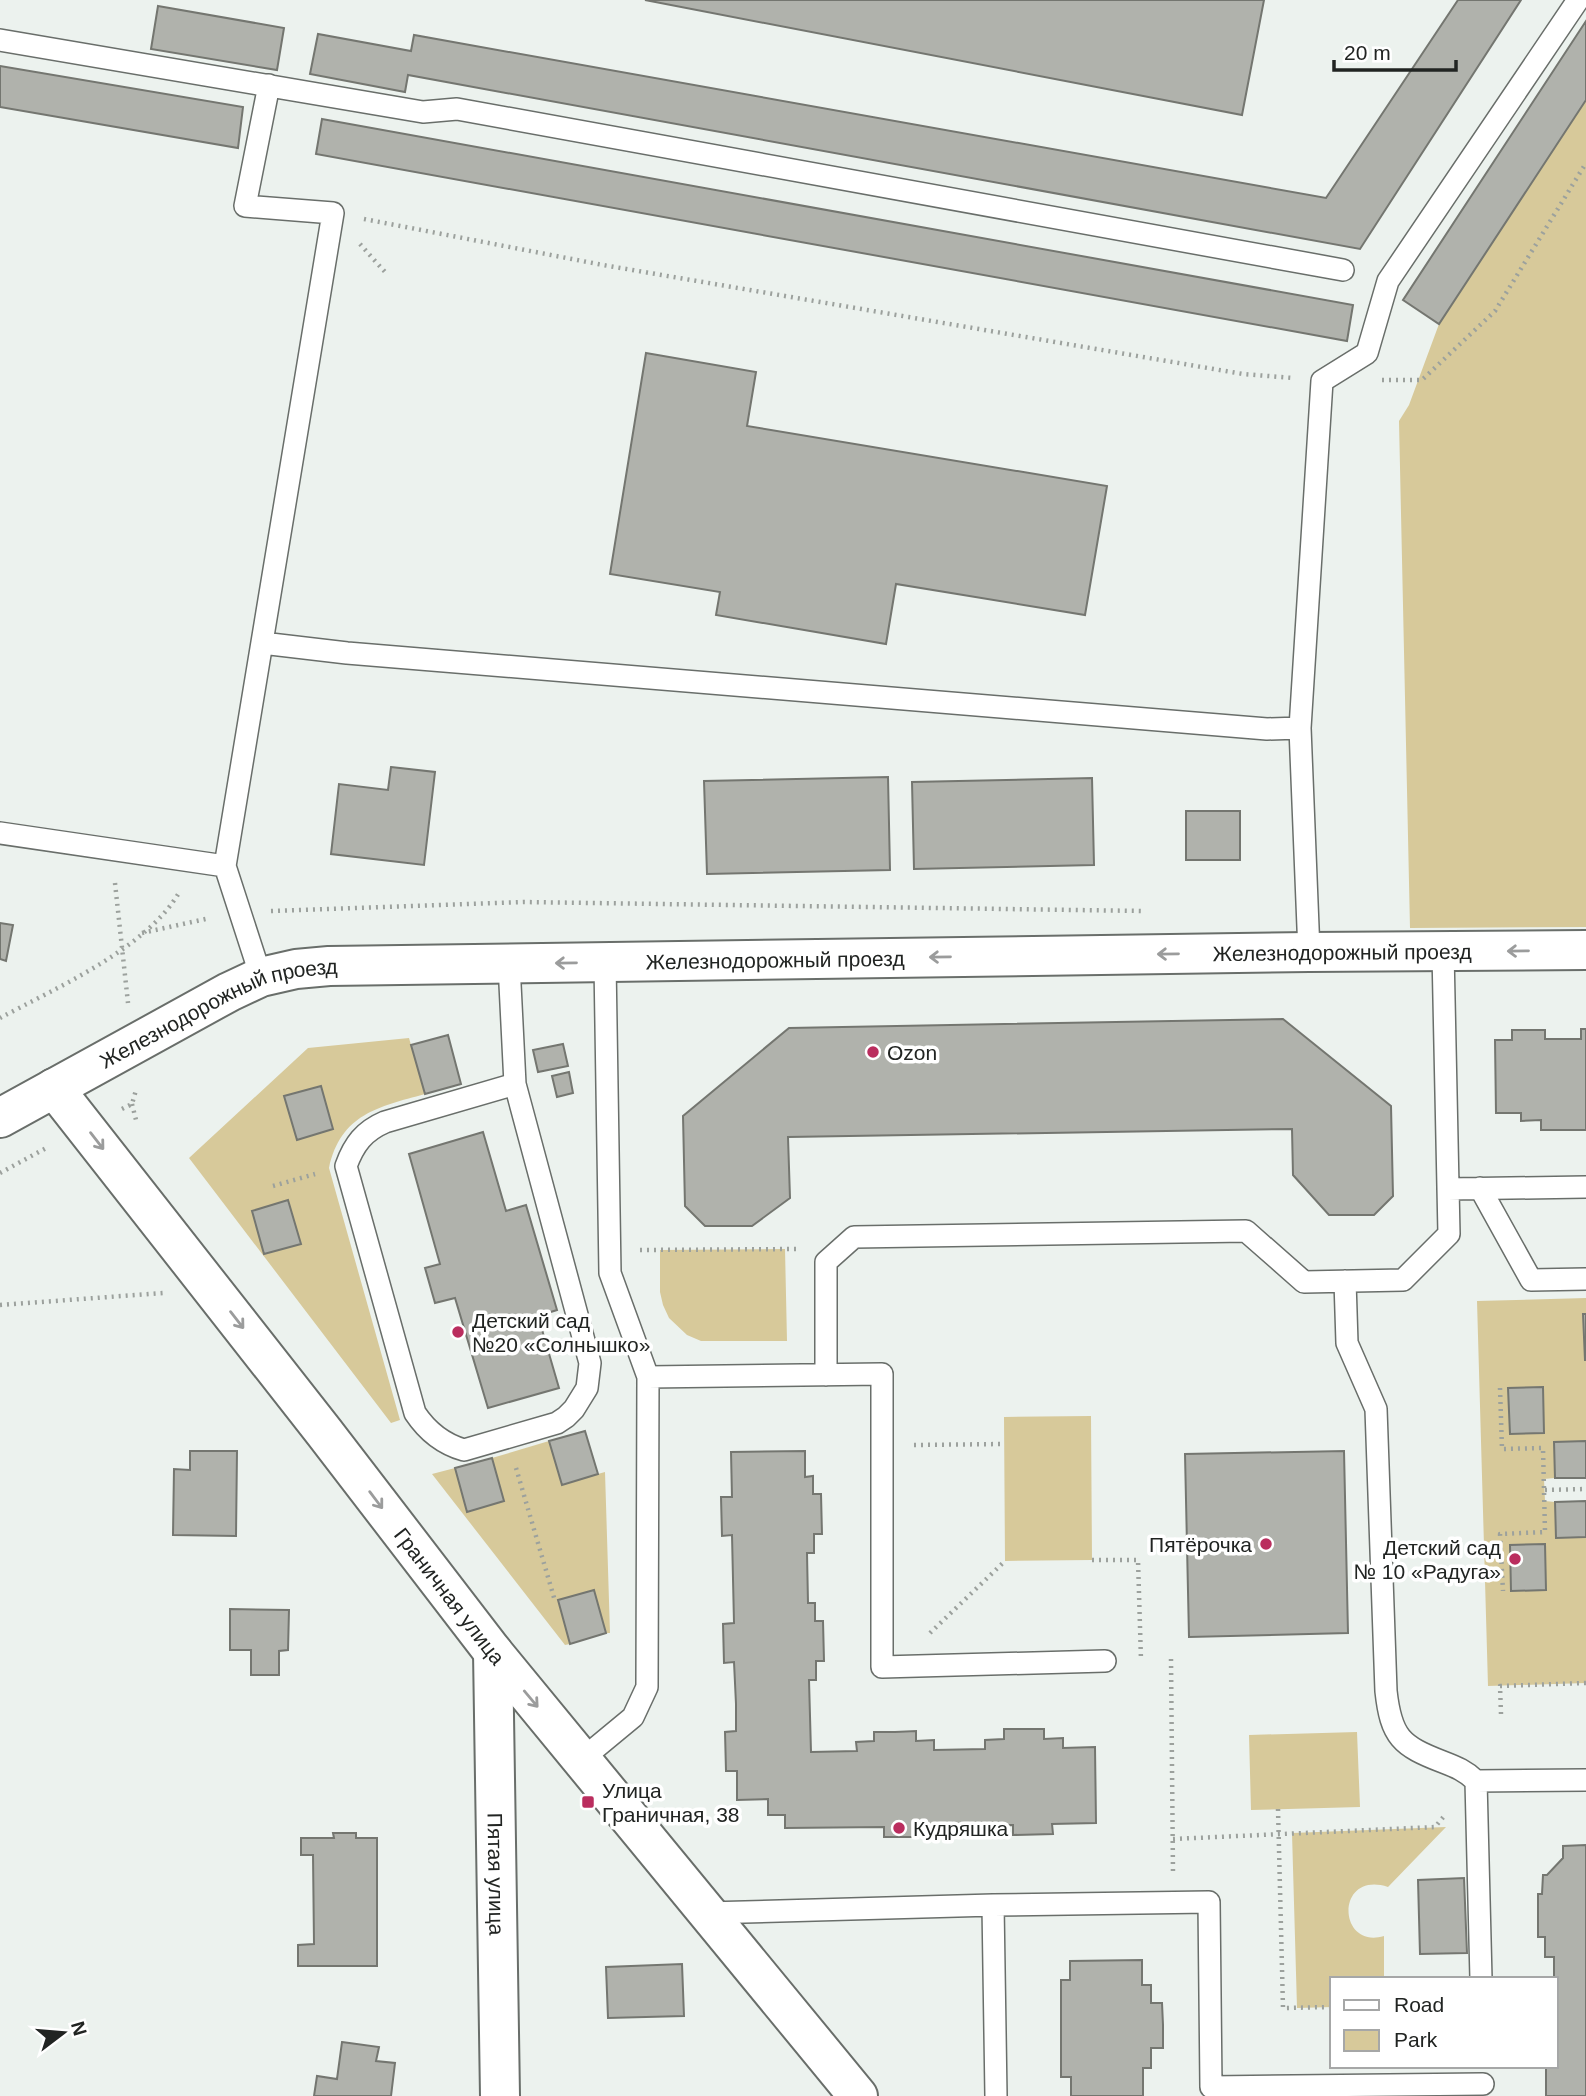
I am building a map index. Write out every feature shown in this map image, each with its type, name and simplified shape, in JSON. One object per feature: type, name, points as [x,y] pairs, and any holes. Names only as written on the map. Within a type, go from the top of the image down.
[{"type":"street","name":"Железнодорожный проезд","points":[[0,1118],[54,1088],[135,1062],[229,992],[261,977],[296,969],[329,966],[1586,950]]},
{"type":"street","name":"Граничная улица","points":[[54,1088],[493,1652],[858,2096]]},
{"type":"street","name":"Пятая улица","points":[[493,1652],[500,2096]]},
{"type":"lane","points":[[1309,952],[1300,728],[1322,381],[1367,353],[1388,281],[1578,0]]},
{"type":"lane","points":[[0,40],[423,112],[457,109],[1343,270]]},
{"type":"lane","points":[[261,977],[225,866],[333,213],[245,206],[269,85]]},
{"type":"lane","points":[[262,643],[361,655],[1253,728],[1300,728]]},
{"type":"lane","points":[[0,833],[225,866]]},
{"type":"lane","points":[[826,1375],[826,1262],[854,1237],[1246,1231],[1304,1282],[1403,1279],[1449,1234],[1443,952]]},
{"type":"lane","points":[[581,1760],[633,1717],[647,1687],[648,1377],[610,1273],[605,963]]},
{"type":"lane","points":[[509,964],[515,1084],[590,1363],[587,1388],[566,1418],[464,1450],[451,1446],[430,1432],[415,1413],[346,1166],[356,1142],[374,1127],[515,1084]]},
{"type":"lane","points":[[1448,1189],[1586,1187]]},
{"type":"lane","points":[[1480,1188],[1531,1280],[1586,1279]]},
{"type":"lane","points":[[1345,1281],[1347,1343],[1376,1409],[1388,1716],[1398,1736],[1415,1751],[1466,1771],[1476,1781],[1481,1977]]},
{"type":"lane","points":[[648,1377],[882,1374],[882,1667],[1105,1661]]},
{"type":"lane","points":[[1476,1781],[1586,1780]]},
{"type":"lane","points":[[706,1913],[1209,1902],[1211,2087],[1483,2082]]},
{"type":"lane","points":[[993,1905],[996,2096]]},
{"type":"path","points":[[333,213],[617,268],[1202,368],[1322,381],[1422,380],[1495,311],[1586,163]]},
{"type":"path","points":[[333,213],[385,272]]},
{"type":"path","points":[[0,1173],[85,1126],[132,1104],[135,1062],[117,888],[110,863],[94,846]]},
{"type":"path","points":[[0,1018],[73,980],[122,950],[173,904],[196,862]]},
{"type":"path","points":[[142,933],[241,912],[523,902],[1149,911]]},
{"type":"path","points":[[274,1186],[346,1166]]},
{"type":"path","points":[[609,1251],[842,1248]]},
{"type":"path","points":[[0,1305],[212,1289]]},
{"type":"path","points":[[1500,1388],[1502,1449],[1544,1448],[1545,1490],[1545,1532],[1500,1534],[1503,1591]]},
{"type":"path","points":[[507,1437],[555,1601]]},
{"type":"path","points":[[882,1445],[1004,1444]]},
{"type":"path","points":[[1545,1490],[1586,1489]]},
{"type":"path","points":[[1092,1560],[1138,1560],[1141,1660]]},
{"type":"path","points":[[895,1667],[1005,1561]]},
{"type":"path","points":[[1171,1660],[1174,1902]]},
{"type":"path","points":[[1501,1714],[1500,1686],[1586,1683]]},
{"type":"path","points":[[1278,1809],[1283,2008],[1330,2007]]},
{"type":"path","points":[[1173,1839],[1435,1827]]},
{"type":"green space","points":[[1586,100],[1586,927],[1410,928],[1399,421],[1409,405],[1439,324]]},
{"type":"green space","points":[[409,1038],[425,1094],[377,1109],[352,1124],[342,1135],[329,1168],[400,1420],[391,1423],[189,1158],[308,1048]],"holes":[[[321,1086],[333,1129],[297,1139],[284,1097]],[[288,1200],[301,1244],[265,1254],[252,1211]]]},
{"type":"green space","points":[[785,1249],[787,1341],[701,1341],[687,1335],[669,1318],[660,1292],[660,1250]]},
{"type":"green space","points":[[1586,1298],[1586,1441],[1554,1442],[1555,1478],[1544,1479],[1545,1501],[1555,1502],[1556,1537],[1586,1537],[1586,1683],[1488,1686],[1477,1301]],"holes":[[[1543,1387],[1544,1433],[1510,1434],[1509,1388]],[[1545,1544],[1546,1589],[1511,1591],[1510,1545]]]},
{"type":"green space","points":[[1091,1416],[1092,1560],[1005,1561],[1004,1417]]},
{"type":"green space","points":[[549,1441],[562,1484],[605,1472],[610,1633],[606,1633],[594,1590],[558,1600],[570,1644],[565,1645],[432,1474],[455,1468],[467,1511],[503,1501],[492,1458]]},
{"type":"green space","points":[[1357,1732],[1360,1807],[1251,1810],[1249,1735]]},
{"type":"green space","points":[[1446,1827],[1388,1887],[1371,1885],[1358,1889],[1351,1899],[1348,1910],[1357,1932],[1369,1937],[1384,1936],[1384,1977],[1330,1977],[1330,2007],[1297,2008],[1292,1833]]},
{"type":"building","points":[[645,0],[1264,0],[1242,115]]},
{"type":"building","points":[[1458,0],[1521,0],[1360,249],[408,75],[405,92],[310,74],[318,34],[411,51],[414,35],[1326,198]]},
{"type":"building","points":[[158,6],[284,28],[277,70],[151,49]]},
{"type":"building","points":[[1586,21],[1586,100],[1439,324],[1403,300]]},
{"type":"building","points":[[0,66],[243,107],[238,148],[0,107]]},
{"type":"building","points":[[322,119],[1353,305],[1347,341],[316,154]]},
{"type":"building","points":[[646,353],[756,372],[747,426],[1107,486],[1085,615],[896,584],[886,644],[716,615],[720,592],[610,574]]},
{"type":"building","points":[[391,767],[435,772],[424,865],[331,854],[339,784],[388,790]]},
{"type":"building","points":[[888,777],[890,870],[707,874],[704,781]]},
{"type":"building","points":[[1092,778],[1094,865],[914,869],[912,782]]},
{"type":"building","points":[[1186,811],[1240,811],[1240,860],[1186,860]]},
{"type":"building","points":[[0,923],[13,925],[6,961],[0,959]]},
{"type":"building","points":[[1283,1019],[1391,1106],[1393,1196],[1374,1215],[1329,1215],[1293,1175],[1292,1129],[788,1137],[790,1198],[752,1226],[705,1226],[685,1206],[683,1116],[789,1028]]},
{"type":"building","points":[[1581,1029],[1586,1029],[1586,1130],[1541,1130],[1541,1120],[1521,1121],[1521,1113],[1496,1113],[1495,1040],[1512,1040],[1512,1030],[1545,1030],[1545,1039],[1581,1039]]},
{"type":"building","points":[[448,1035],[461,1084],[425,1094],[411,1045]]},
{"type":"building","points":[[563,1044],[568,1066],[538,1072],[533,1050]]},
{"type":"building","points":[[569,1072],[573,1093],[557,1097],[552,1076]]},
{"type":"building","points":[[321,1086],[333,1129],[297,1140],[284,1096]]},
{"type":"building","points":[[483,1132],[506,1211],[526,1205],[557,1310],[538,1316],[559,1388],[488,1408],[455,1298],[435,1303],[425,1268],[440,1264],[409,1154]]},
{"type":"building","points":[[288,1200],[301,1244],[264,1254],[252,1211]]},
{"type":"building","points":[[1583,1314],[1586,1314],[1586,1360],[1585,1360]]},
{"type":"building","points":[[1543,1387],[1544,1433],[1510,1434],[1508,1388]]},
{"type":"building","points":[[585,1431],[598,1474],[562,1485],[549,1441]]},
{"type":"building","points":[[1586,1441],[1586,1478],[1555,1478],[1554,1442]]},
{"type":"building","points":[[190,1451],[237,1451],[236,1536],[173,1535],[174,1469],[190,1470]]},
{"type":"building","points":[[805,1451],[805,1477],[813,1476],[813,1494],[821,1494],[822,1534],[814,1534],[814,1553],[807,1553],[808,1603],[815,1603],[815,1621],[823,1621],[824,1661],[816,1661],[816,1680],[809,1680],[811,1752],[857,1751],[856,1742],[874,1741],[874,1732],[916,1731],[916,1741],[934,1740],[934,1750],[985,1749],[985,1740],[1004,1739],[1004,1729],[1044,1729],[1044,1739],[1063,1738],[1063,1748],[1095,1747],[1096,1823],[1052,1824],[1053,1834],[1013,1835],[1013,1825],[923,1826],[924,1837],[884,1837],[884,1827],[785,1828],[785,1815],[768,1815],[768,1799],[737,1800],[737,1771],[726,1771],[725,1732],[736,1731],[736,1704],[734,1662],[724,1663],[723,1624],[734,1623],[732,1535],[722,1536],[721,1497],[732,1497],[731,1452]]},
{"type":"building","name":"Пятёрочка","points":[[1344,1451],[1348,1633],[1189,1637],[1185,1454]]},
{"type":"building","points":[[492,1458],[504,1501],[467,1512],[455,1468]]},
{"type":"building","points":[[1586,1501],[1586,1537],[1556,1538],[1555,1502]]},
{"type":"building","points":[[1545,1544],[1546,1590],[1511,1591],[1510,1545]]},
{"type":"building","points":[[594,1590],[606,1633],[570,1644],[558,1600]]},
{"type":"building","points":[[230,1609],[289,1610],[288,1650],[279,1651],[279,1675],[251,1675],[251,1650],[230,1650]]},
{"type":"building","points":[[333,1833],[356,1833],[356,1838],[377,1838],[377,1966],[298,1966],[298,1945],[314,1944],[313,1855],[301,1855],[301,1838],[334,1838]]},
{"type":"building","points":[[1586,1845],[1586,2096],[1546,2096],[1546,2068],[1558,2068],[1558,1977],[1554,1977],[1554,1957],[1545,1957],[1545,1937],[1538,1937],[1538,1894],[1542,1894],[1543,1875],[1547,1875],[1563,1858],[1563,1846]]},
{"type":"building","points":[[1464,1878],[1467,1953],[1420,1954],[1418,1880]]},
{"type":"building","points":[[1142,1960],[1142,1985],[1151,1985],[1151,2003],[1162,2003],[1163,2025],[1163,2048],[1151,2048],[1151,2068],[1143,2068],[1143,2096],[1071,2096],[1071,2077],[1061,2077],[1061,1980],[1070,1980],[1070,1961]]},
{"type":"building","points":[[682,1964],[684,2016],[608,2018],[606,1967]]},
{"type":"building","points":[[342,2042],[379,2047],[376,2061],[395,2063],[391,2096],[314,2096],[317,2076],[337,2079]]},
{"type":"place","name":"Ozon","points":[[873,1052]]},
{"type":"place","name":"Детский сад №20 «Солнышко»","points":[[458,1332]]},
{"type":"place","name":"Пятёрочка","points":[[1266,1544]]},
{"type":"place","name":"Детский сад № 10 «Радуга»","points":[[1515,1559]]},
{"type":"place","name":"Улица Граничная, 38","points":[[588,1802]]},
{"type":"place","name":"Кудряшка","points":[[899,1828]]}]
